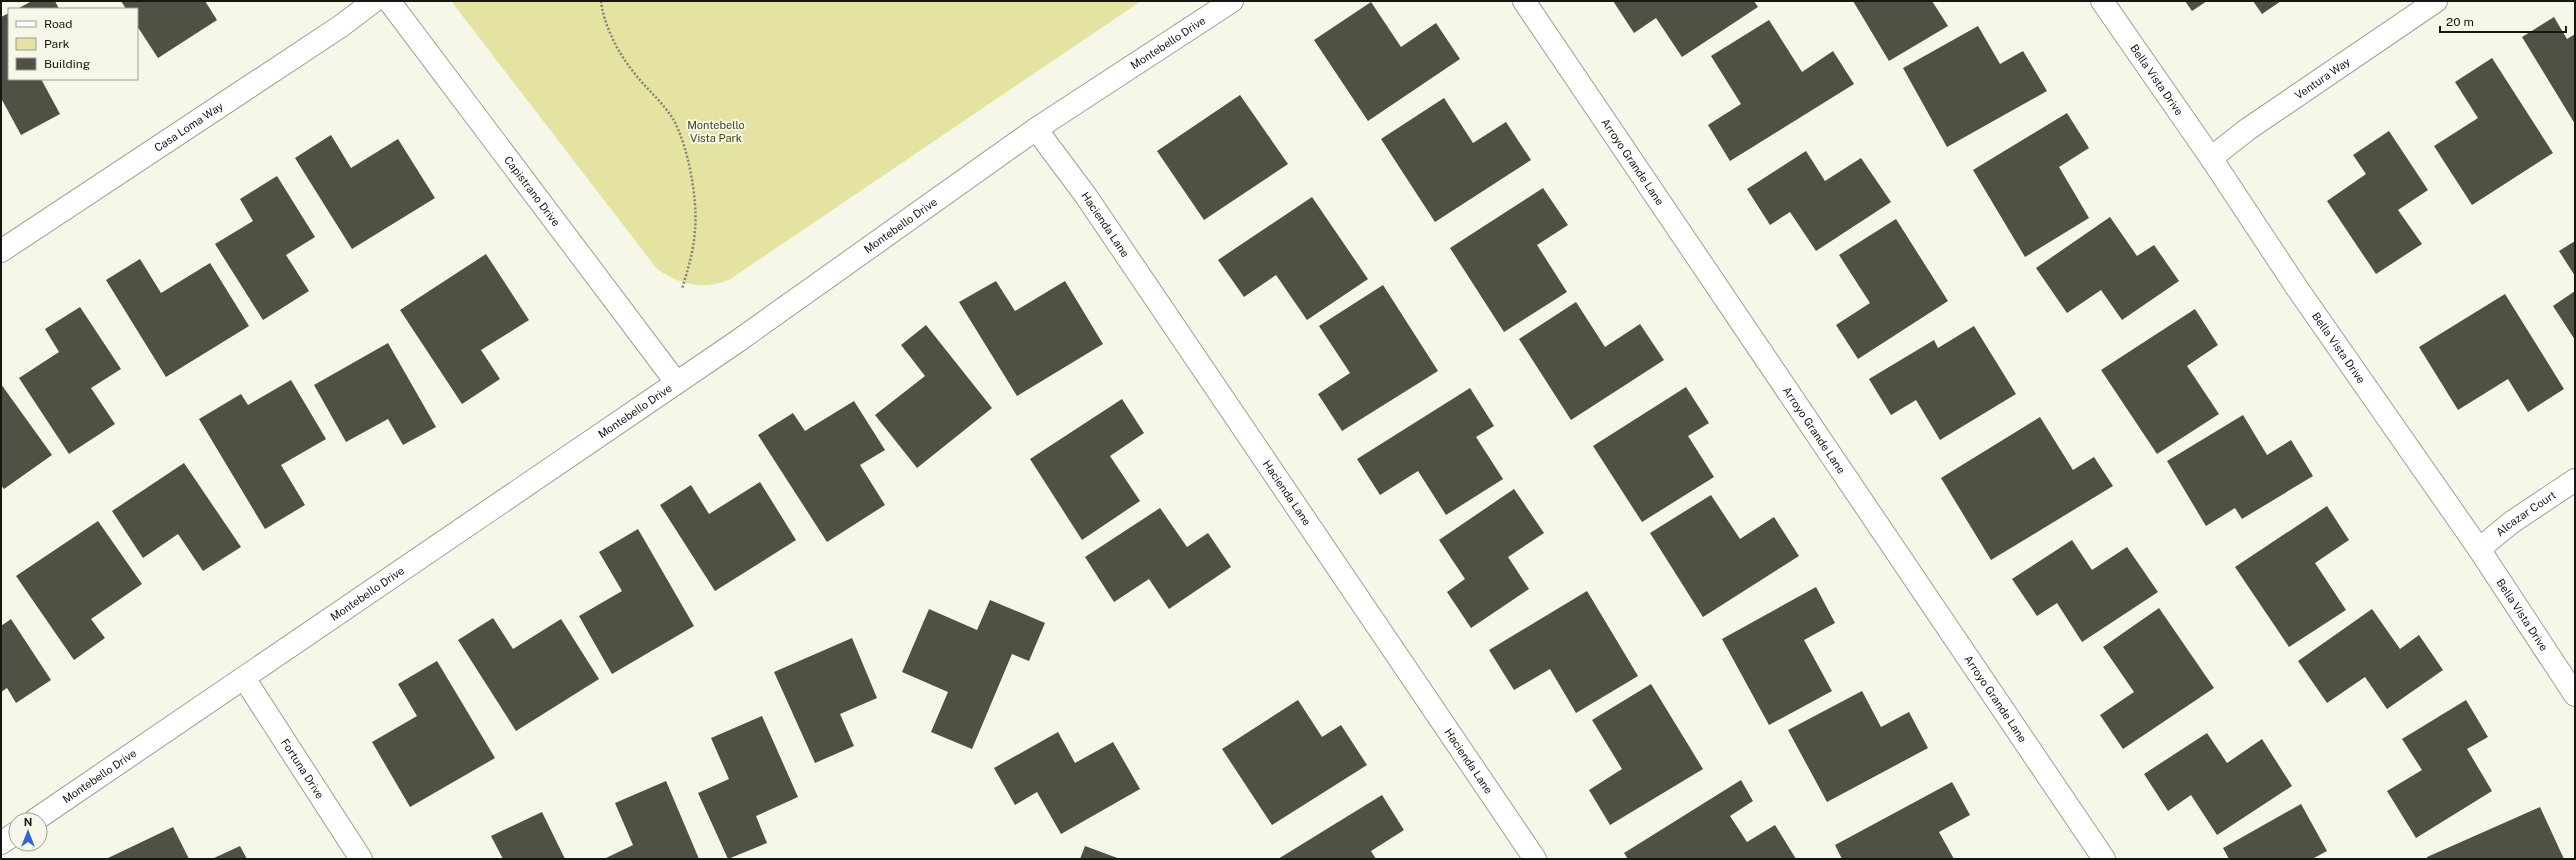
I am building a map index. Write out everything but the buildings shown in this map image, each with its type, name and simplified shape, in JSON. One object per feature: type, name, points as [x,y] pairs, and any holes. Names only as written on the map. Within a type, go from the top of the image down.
[{"type":"street","name":"Casa Loma Way","points":[[1,251],[341,26],[374,1]]},
{"type":"street","name":"Capistrano Drive","points":[[389,1],[676,382]]},
{"type":"street","name":"Montebello Drive","points":[[48,812],[735,343],[1036,129],[1232,1]]},
{"type":"street","name":"Arroyo Grande Lane","points":[[1524,1],[2104,859]]},
{"type":"street","name":"Bella Vista Drive","points":[[2102,1],[2211,158],[2296,288],[2479,549],[2575,695]]},
{"type":"street","name":"Ventura Way","points":[[2211,158],[2248,129],[2436,1]]},
{"type":"street","name":"Hacienda Lane","points":[[1036,129],[1086,196],[1535,859]]},
{"type":"street","name":"Alcazar Court","points":[[2479,549],[2512,522],[2575,480]]},
{"type":"street","name":"Fortuna Drive","points":[[244,678],[360,859]]},
{"type":"path","points":[[601,1],[615,42],[631,70],[673,119],[684,143],[692,188],[696,227],[693,249],[682,289]]},
{"type":"green space","name":"Montebello Vista Park","points":[[451,1],[1141,1],[729,280],[710,285],[701,285],[683,282],[657,269]]}]
